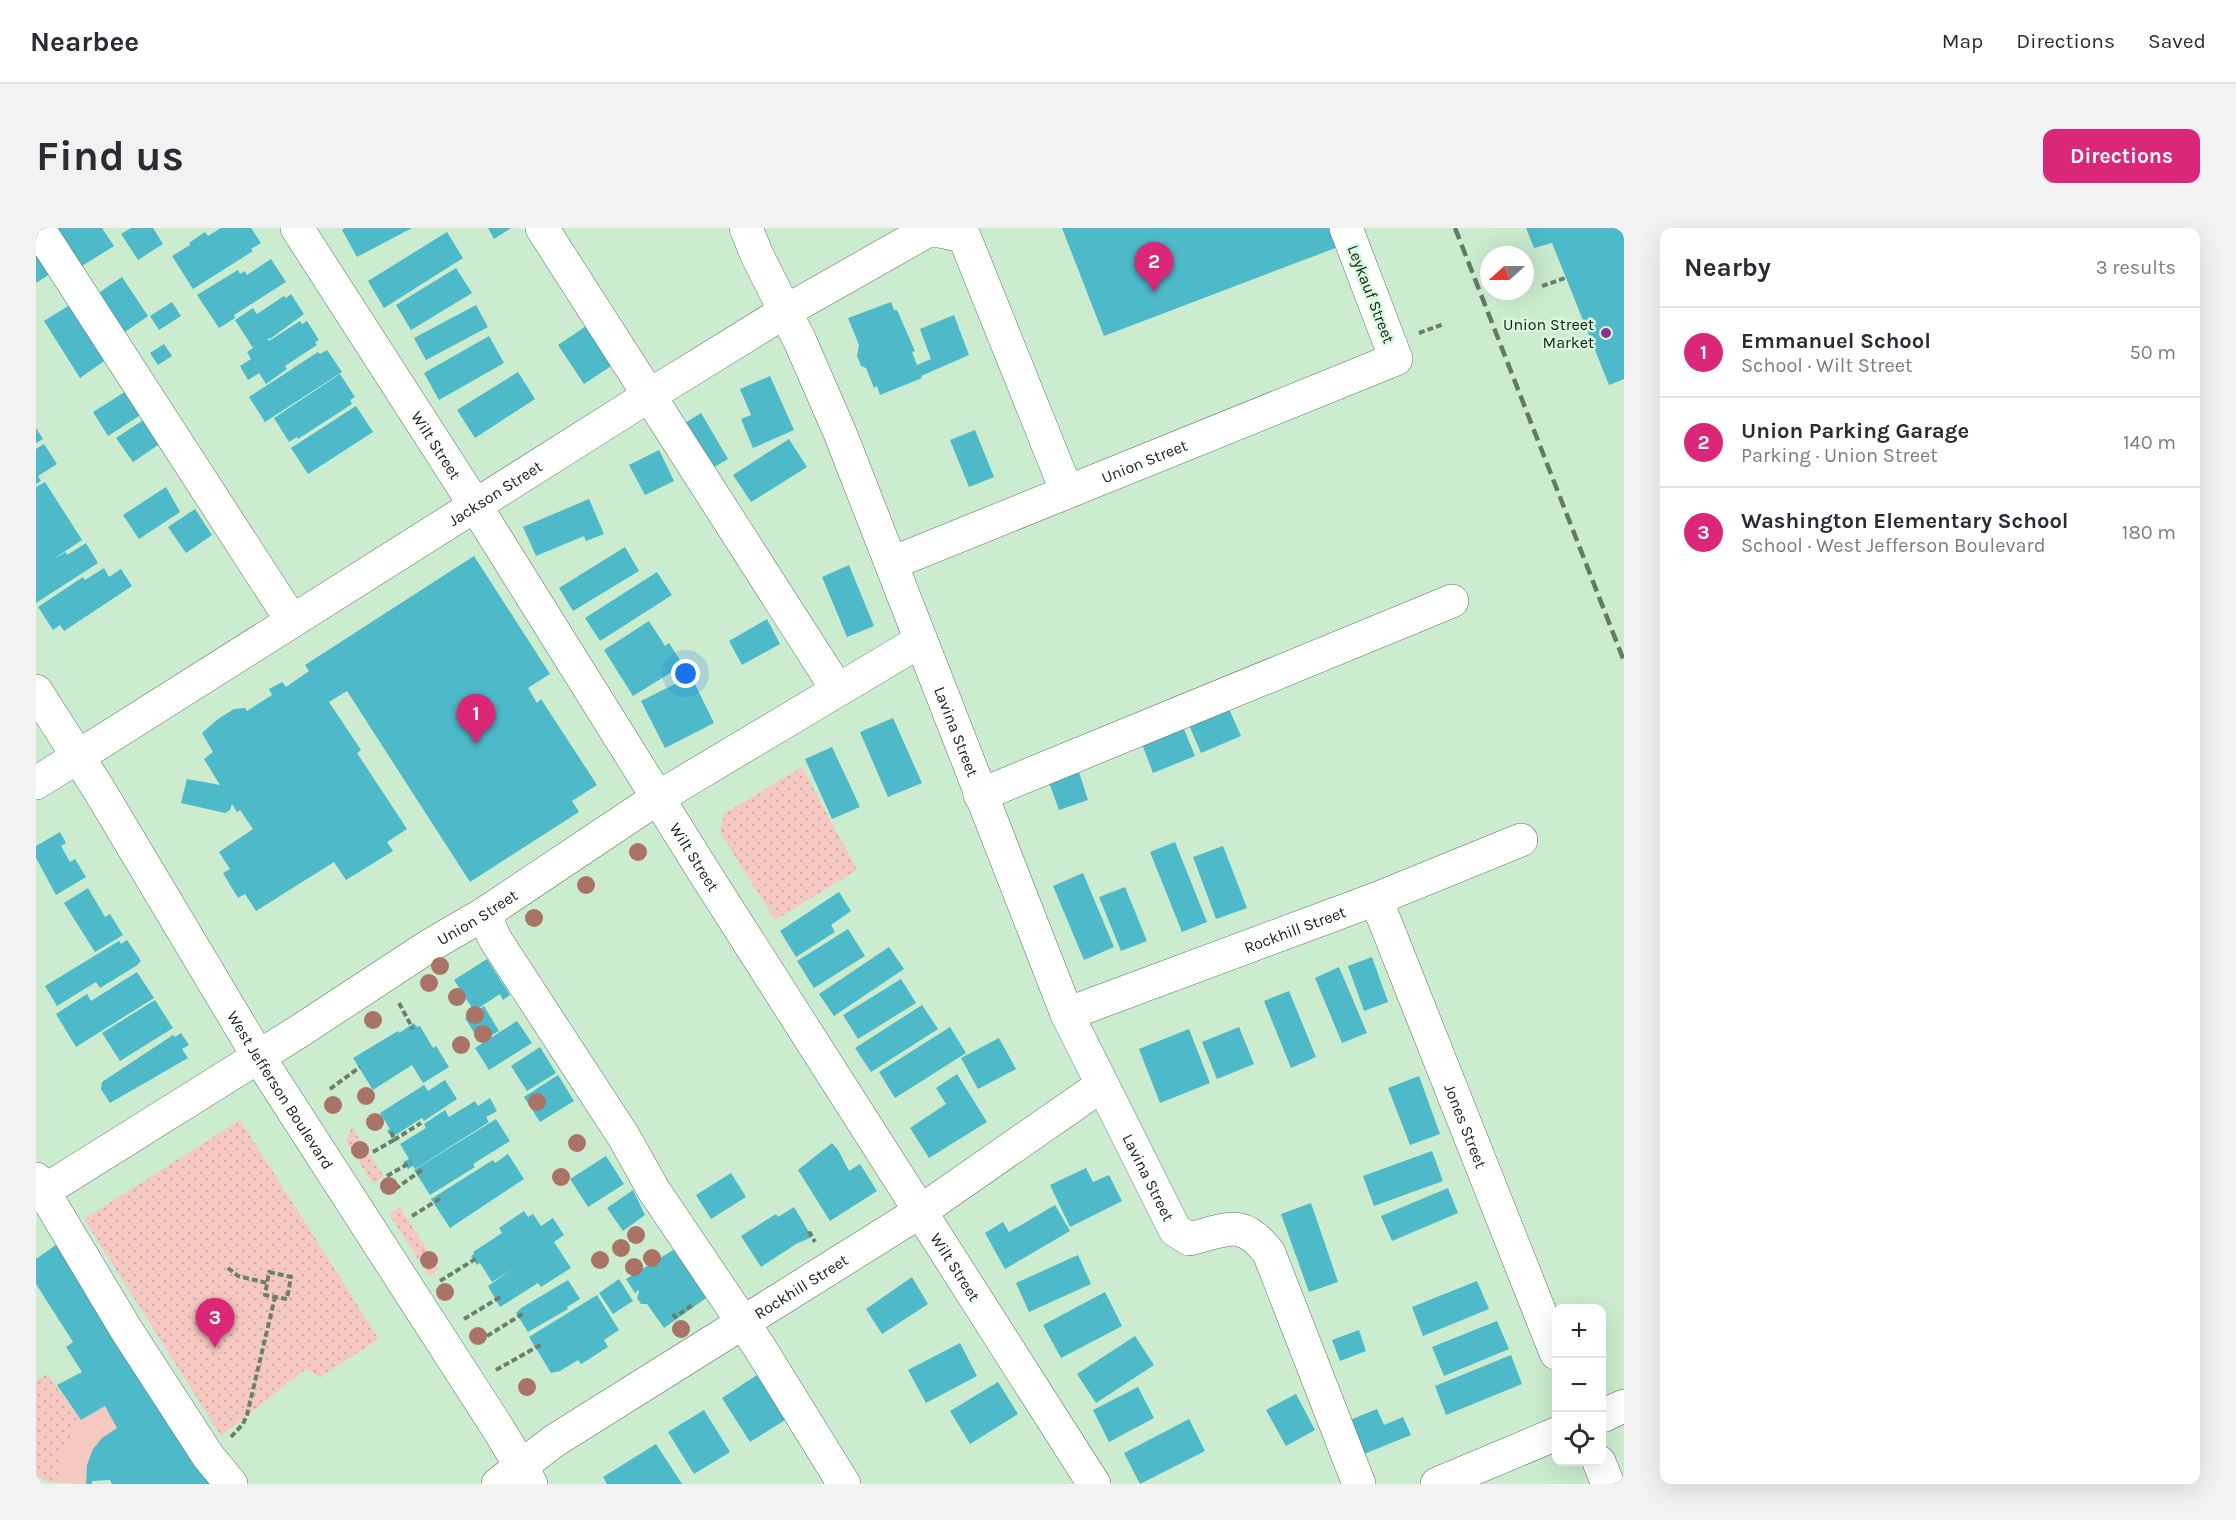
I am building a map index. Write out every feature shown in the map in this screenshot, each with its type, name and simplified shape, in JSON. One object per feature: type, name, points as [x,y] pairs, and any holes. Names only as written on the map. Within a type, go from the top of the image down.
[{"type":"street","points":[[38,228],[292,621]]},
{"type":"street","name":"Wilt Street","points":[[297,228],[475,505],[704,872],[1094,1484]]},
{"type":"street","points":[[542,228],[837,689]]},
{"type":"street","name":"Lavina Street","points":[[746,228],[840,433],[1066,1014],[1175,1230],[1189,1239],[1228,1228],[1245,1232],[1258,1238],[1269,1254],[1359,1484]]},
{"type":"street","name":"Leykauf Street","points":[[1346,228],[1396,360]]},
{"type":"street","name":"Jackson Street","points":[[36,783],[650,395],[786,311],[927,231],[964,236],[1067,492]]},
{"type":"street","name":"Union Street","points":[[892,563],[1396,360]]},
{"type":"street","points":[[980,795],[1452,601]]},
{"type":"street","name":"Union Street","points":[[38,1189],[258,1056],[429,946],[484,914],[659,797],[920,641]]},
{"type":"street","name":"West Jefferson Boulevard","points":[[36,691],[517,1478]]},
{"type":"street","name":"Rockhill Street","points":[[1066,1014],[1376,899],[1521,840]]},
{"type":"street","name":"Jones Street","points":[[1376,899],[1552,1340]]},
{"type":"street","points":[[484,914],[495,939],[624,1137],[654,1189],[743,1323],[844,1484]]},
{"type":"street","name":"Rockhill Street","points":[[517,1478],[554,1441],[921,1211],[1102,1085]]},
{"type":"street","points":[[38,1189],[208,1456],[231,1484]]},
{"type":"street","points":[[1606,1414],[1624,1406]]},
{"type":"street","points":[[1437,1484],[1552,1436]]},
{"type":"street","points":[[1601,1466],[1608,1484]]},
{"type":"path","points":[[1542,286],[1565,278]]},
{"type":"path","points":[[397,1000],[413,1029]]},
{"type":"path","points":[[330,1089],[360,1068]]},
{"type":"path","points":[[373,1152],[421,1123]]},
{"type":"path","points":[[391,1131],[394,1140]]},
{"type":"path","points":[[387,1176],[411,1162]]},
{"type":"path","points":[[394,1189],[423,1169]]},
{"type":"path","points":[[412,1216],[441,1197]]},
{"type":"path","points":[[808,1234],[810,1233],[814,1239]]},
{"type":"path","points":[[450,1275],[477,1258]]},
{"type":"path","points":[[228,1268],[238,1276],[267,1283]]},
{"type":"path","points":[[269,1272],[291,1277],[287,1299],[275,1297],[265,1295],[269,1272]]},
{"type":"path","points":[[473,1313],[502,1296]]},
{"type":"path","points":[[226,1441],[243,1424],[247,1415],[275,1297]]},
{"type":"path","points":[[673,1314],[675,1317],[696,1303]]},
{"type":"path","points":[[487,1336],[524,1313]]},
{"type":"path","points":[[506,1364],[542,1344]]},
{"type":"path","points":[[36,1483],[42,1484]]},
{"type":"shaded area","points":[[802,767],[857,870],[775,920],[720,832],[724,814]]},
{"type":"shaded area","points":[[240,1120],[379,1339],[320,1377],[306,1369],[221,1436],[84,1219]]},
{"type":"shaded area","points":[[352,1127],[384,1177],[373,1184],[346,1141]]},
{"type":"shaded area","points":[[400,1207],[439,1269],[429,1276],[389,1214]]},
{"type":"shaded area","points":[[47,1374],[81,1420],[63,1449],[59,1479],[56,1482],[36,1476],[36,1381]]},
{"type":"shaded area","points":[[105,1406],[117,1428],[103,1438],[93,1451],[86,1475],[86,1484],[50,1482],[56,1482],[59,1479],[63,1449],[81,1420]]},
{"type":"building","points":[[59,228],[102,228],[114,246],[74,271],[51,233]]},
{"type":"building","points":[[131,228],[153,228],[163,244],[138,260],[121,234]]},
{"type":"building","points":[[221,228],[251,228],[261,243],[251,249],[253,251],[193,289],[172,256],[205,232],[208,236]]},
{"type":"building","points":[[345,228],[412,228],[357,257],[342,230]]},
{"type":"building","points":[[488,228],[511,228],[494,239]]},
{"type":"building","points":[[1062,228],[1330,228],[1338,247],[1104,336]]},
{"type":"building","name":"Union Street Market","points":[[1526,228],[1624,228],[1624,379],[1609,385],[1552,243],[1534,248]]},
{"type":"building","points":[[447,232],[463,258],[384,308],[368,281]]},
{"type":"building","points":[[36,251],[50,274],[36,283]]},
{"type":"building","points":[[271,259],[286,282],[234,315],[235,318],[219,328],[197,295],[238,270],[240,274],[245,271],[247,275]]},
{"type":"building","points":[[456,268],[472,293],[411,330],[396,305]]},
{"type":"building","points":[[122,277],[148,316],[122,334],[97,294]]},
{"type":"building","points":[[291,294],[304,314],[270,339],[267,338],[269,341],[300,321],[302,324],[307,321],[319,340],[315,342],[317,345],[285,366],[287,369],[266,384],[259,373],[248,380],[240,366],[251,359],[247,352],[253,348],[235,320],[253,308],[257,314],[284,296],[286,298]]},
{"type":"building","points":[[172,302],[181,316],[159,330],[150,316]]},
{"type":"building","points":[[891,302],[894,310],[897,310],[915,351],[912,352],[917,365],[931,359],[920,329],[954,315],[969,355],[880,395],[877,386],[874,388],[866,368],[861,366],[857,356],[859,345],[848,318]]},
{"type":"building","points":[[73,303],[107,359],[80,378],[44,321]]},
{"type":"building","points":[[476,305],[488,327],[426,360],[414,338]]},
{"type":"building","points":[[589,324],[616,363],[584,384],[558,345]]},
{"type":"building","points":[[489,336],[504,363],[439,400],[424,373]]},
{"type":"building","points":[[164,344],[172,356],[158,365],[150,353]]},
{"type":"building","points":[[327,350],[342,372],[265,422],[249,397],[318,352],[320,354]]},
{"type":"building","points":[[518,372],[535,399],[475,438],[457,410]]},
{"type":"building","points":[[340,374],[355,397],[350,400],[352,404],[298,439],[297,437],[289,442],[274,418]]},
{"type":"building","points":[[770,376],[794,430],[753,448],[741,419],[751,415],[740,389]]},
{"type":"building","points":[[128,390],[142,414],[108,436],[93,412]]},
{"type":"building","points":[[356,406],[373,432],[308,474],[291,448]]},
{"type":"building","points":[[701,413],[728,459],[704,473],[677,428]]},
{"type":"building","points":[[145,419],[161,443],[133,462],[116,438]]},
{"type":"building","points":[[36,428],[43,439],[36,443]]},
{"type":"building","points":[[975,430],[994,477],[969,487],[950,440]]},
{"type":"building","points":[[789,439],[807,467],[751,502],[733,475]]},
{"type":"building","points":[[44,444],[57,464],[38,476],[41,481],[36,484],[36,449]]},
{"type":"building","points":[[659,450],[674,481],[645,495],[629,465]]},
{"type":"building","points":[[45,482],[82,540],[52,560],[66,552],[67,555],[86,543],[98,563],[36,603],[36,487]]},
{"type":"building","points":[[166,487],[180,512],[139,539],[123,515]]},
{"type":"building","points":[[589,499],[604,534],[586,541],[584,536],[536,556],[523,527]]},
{"type":"building","points":[[195,509],[212,535],[186,553],[168,527]]},
{"type":"building","points":[[625,547],[639,571],[573,611],[559,588]]},
{"type":"building","points":[[474,556],[550,674],[528,688],[537,703],[541,699],[597,785],[572,801],[579,812],[470,882],[347,691],[329,702],[361,750],[357,753],[407,829],[387,842],[393,851],[346,880],[334,862],[256,911],[245,894],[238,898],[223,873],[230,869],[219,852],[253,829],[240,810],[237,812],[232,804],[230,810],[225,813],[181,803],[187,779],[220,785],[204,759],[213,752],[202,733],[234,709],[245,708],[247,711],[272,695],[269,689],[282,682],[286,687],[309,671],[305,665]]},
{"type":"building","points":[[849,565],[874,626],[847,637],[822,577]]},
{"type":"building","points":[[104,568],[109,577],[121,569],[132,586],[64,631],[60,625],[53,630],[38,607],[83,577],[85,580]]},
{"type":"building","points":[[657,572],[672,595],[600,641],[585,618]]},
{"type":"building","points":[[767,619],[780,644],[742,665],[729,641]]},
{"type":"building","points":[[649,621],[665,646],[669,643],[683,665],[633,696],[604,650]]},
{"type":"building","points":[[691,676],[714,723],[665,748],[641,701]]},
{"type":"building","points":[[1229,709],[1241,736],[1201,753],[1189,725]]},
{"type":"building","points":[[893,718],[922,783],[888,797],[860,732]]},
{"type":"building","points":[[1183,727],[1195,756],[1153,773],[1142,744]]},
{"type":"building","points":[[832,747],[860,807],[832,819],[805,759]]},
{"type":"building","points":[[1078,769],[1088,800],[1059,810],[1048,780]]},
{"type":"building","points":[[60,832],[66,843],[61,846],[70,862],[75,859],[86,877],[56,895],[36,858],[36,846]]},
{"type":"building","points":[[1175,842],[1207,922],[1182,932],[1150,852]]},
{"type":"building","points":[[1223,846],[1247,908],[1216,919],[1193,857]]},
{"type":"building","points":[[1083,873],[1114,947],[1084,960],[1053,886]]},
{"type":"building","points":[[1125,887],[1147,941],[1121,951],[1099,897]]},
{"type":"building","points":[[88,888],[105,917],[110,914],[123,935],[95,952],[64,903]]},
{"type":"building","points":[[839,892],[851,911],[831,925],[835,932],[796,957],[780,931]]},
{"type":"building","points":[[848,929],[865,956],[814,988],[797,961]]},
{"type":"building","points":[[127,940],[141,961],[136,966],[100,988],[96,982],[57,1006],[45,986],[119,941],[121,944]]},
{"type":"building","points":[[889,947],[904,969],[834,1016],[819,994]]},
{"type":"building","points":[[1372,957],[1388,1002],[1364,1011],[1348,966]]},
{"type":"building","points":[[487,959],[510,995],[503,1000],[500,994],[474,1011],[454,980]]},
{"type":"building","points":[[1339,967],[1367,1033],[1342,1043],[1315,978]]},
{"type":"building","points":[[137,972],[154,998],[76,1047],[56,1014],[87,994],[91,1001]]},
{"type":"building","points":[[901,979],[916,1003],[858,1039],[843,1015]]},
{"type":"building","points":[[1289,991],[1316,1057],[1291,1068],[1264,1001]]},
{"type":"building","points":[[155,1000],[173,1028],[120,1061],[102,1033]]},
{"type":"building","points":[[922,1005],[938,1029],[871,1072],[855,1048]]},
{"type":"building","points":[[484,1006],[499,1031],[480,1042],[465,1018]]},
{"type":"building","points":[[517,1021],[532,1043],[489,1070],[475,1048]]},
{"type":"building","points":[[414,1023],[417,1027],[420,1026],[433,1048],[436,1046],[449,1067],[423,1083],[412,1065],[373,1090],[353,1058]]},
{"type":"building","points":[[950,1027],[966,1053],[895,1098],[879,1072]]},
{"type":"building","points":[[1239,1027],[1254,1064],[1217,1079],[1202,1042]]},
{"type":"building","points":[[1189,1029],[1210,1083],[1160,1103],[1139,1049]]},
{"type":"building","points":[[181,1033],[189,1045],[182,1049],[188,1058],[110,1103],[101,1089],[102,1082],[173,1035],[175,1037]]},
{"type":"building","points":[[999,1038],[1016,1069],[978,1089],[961,1058]]},
{"type":"building","points":[[540,1047],[556,1073],[527,1091],[511,1066]]},
{"type":"building","points":[[957,1074],[987,1122],[929,1158],[910,1128],[946,1104],[936,1088]]},
{"type":"building","points":[[558,1075],[574,1101],[540,1122],[524,1097]]},
{"type":"building","points":[[1419,1076],[1440,1134],[1410,1145],[1388,1088]]},
{"type":"building","points":[[445,1080],[457,1099],[424,1121],[422,1118],[394,1136],[392,1133],[389,1134],[387,1131],[390,1129],[380,1113],[424,1085],[428,1091]]},
{"type":"building","points":[[490,1098],[497,1111],[486,1117],[489,1122],[415,1169],[413,1166],[408,1169],[403,1162],[409,1159],[400,1144],[426,1128],[424,1124],[445,1110],[449,1117],[475,1101],[478,1106]]},
{"type":"building","points":[[496,1119],[510,1141],[473,1164],[475,1167],[430,1195],[414,1170]]},
{"type":"building","points":[[832,1143],[849,1171],[860,1164],[877,1191],[830,1221],[798,1170]]},
{"type":"building","points":[[1432,1151],[1443,1181],[1374,1206],[1363,1176]]},
{"type":"building","points":[[508,1154],[524,1179],[450,1228],[431,1199],[493,1160],[495,1163]]},
{"type":"building","points":[[606,1156],[624,1184],[588,1207],[570,1179]]},
{"type":"building","points":[[1086,1168],[1093,1182],[1109,1175],[1122,1201],[1070,1227],[1050,1185]]},
{"type":"building","points":[[731,1173],[746,1197],[711,1219],[696,1195]]},
{"type":"building","points":[[1448,1188],[1458,1213],[1392,1241],[1381,1216]]},
{"type":"building","points":[[633,1190],[645,1215],[623,1231],[607,1208]]},
{"type":"building","points":[[1311,1203],[1338,1282],[1309,1292],[1281,1214]]},
{"type":"building","points":[[1055,1205],[1070,1231],[1005,1269],[985,1233],[1003,1222],[1009,1232]]},
{"type":"building","points":[[794,1207],[812,1237],[796,1244],[761,1267],[741,1236],[776,1214],[778,1217]]},
{"type":"building","points":[[524,1211],[528,1217],[533,1214],[541,1226],[553,1218],[564,1235],[554,1242],[571,1268],[541,1287],[538,1283],[500,1307],[488,1286],[514,1268],[492,1282],[480,1263],[477,1265],[471,1256],[473,1252],[502,1233],[499,1228]]},
{"type":"building","points":[[60,1242],[211,1484],[112,1484],[110,1480],[92,1481],[92,1484],[86,1484],[87,1465],[93,1449],[102,1438],[117,1428],[105,1406],[81,1420],[57,1385],[82,1372],[66,1347],[73,1342],[36,1284],[36,1259]]},
{"type":"building","points":[[678,1247],[709,1296],[664,1328],[647,1304],[641,1304],[637,1298],[638,1290],[635,1293],[626,1279]]},
{"type":"building","points":[[1078,1255],[1091,1284],[1029,1312],[1016,1283]]},
{"type":"building","points":[[912,1277],[928,1304],[882,1334],[866,1309]]},
{"type":"building","points":[[619,1279],[633,1301],[613,1314],[599,1293]]},
{"type":"building","points":[[568,1280],[580,1299],[567,1307],[568,1309],[528,1332],[516,1313]]},
{"type":"building","points":[[1477,1281],[1489,1309],[1423,1336],[1412,1307]]},
{"type":"building","points":[[1105,1292],[1122,1326],[1061,1358],[1043,1325]]},
{"type":"building","points":[[597,1295],[619,1330],[604,1340],[608,1347],[581,1364],[578,1360],[560,1371],[551,1373],[529,1337]]},
{"type":"building","points":[[1497,1321],[1509,1349],[1444,1376],[1432,1347]]},
{"type":"building","points":[[1359,1330],[1366,1351],[1340,1361],[1332,1340]]},
{"type":"building","points":[[1135,1336],[1154,1365],[1096,1403],[1077,1374]]},
{"type":"building","points":[[960,1343],[977,1376],[926,1403],[908,1370]]},
{"type":"building","points":[[1511,1355],[1522,1384],[1446,1415],[1435,1386]]},
{"type":"building","points":[[757,1375],[785,1420],[750,1442],[722,1398]]},
{"type":"building","points":[[998,1382],[1018,1414],[970,1444],[950,1411]]},
{"type":"building","points":[[1138,1387],[1154,1418],[1109,1442],[1093,1410]]},
{"type":"building","points":[[1296,1394],[1315,1430],[1286,1446],[1266,1410]]},
{"type":"building","points":[[1377,1409],[1384,1425],[1403,1417],[1411,1435],[1364,1454],[1350,1420]]},
{"type":"building","points":[[704,1410],[730,1452],[694,1474],[668,1432]]},
{"type":"building","points":[[1189,1419],[1205,1451],[1140,1484],[1124,1453]]},
{"type":"building","points":[[656,1444],[682,1484],[607,1484],[603,1477]]},
{"type":"railway","points":[[1455,228],[1624,661]]},
{"type":"place","name":"Union Parking Garage","points":[[1154,292]]},
{"type":"place","name":"Union Street Market","points":[[1606,333]]},
{"type":"place","name":"Emmanuel School","points":[[476,744]]},
{"type":"place","name":"Washington Elementary School","points":[[215,1348]]}]
